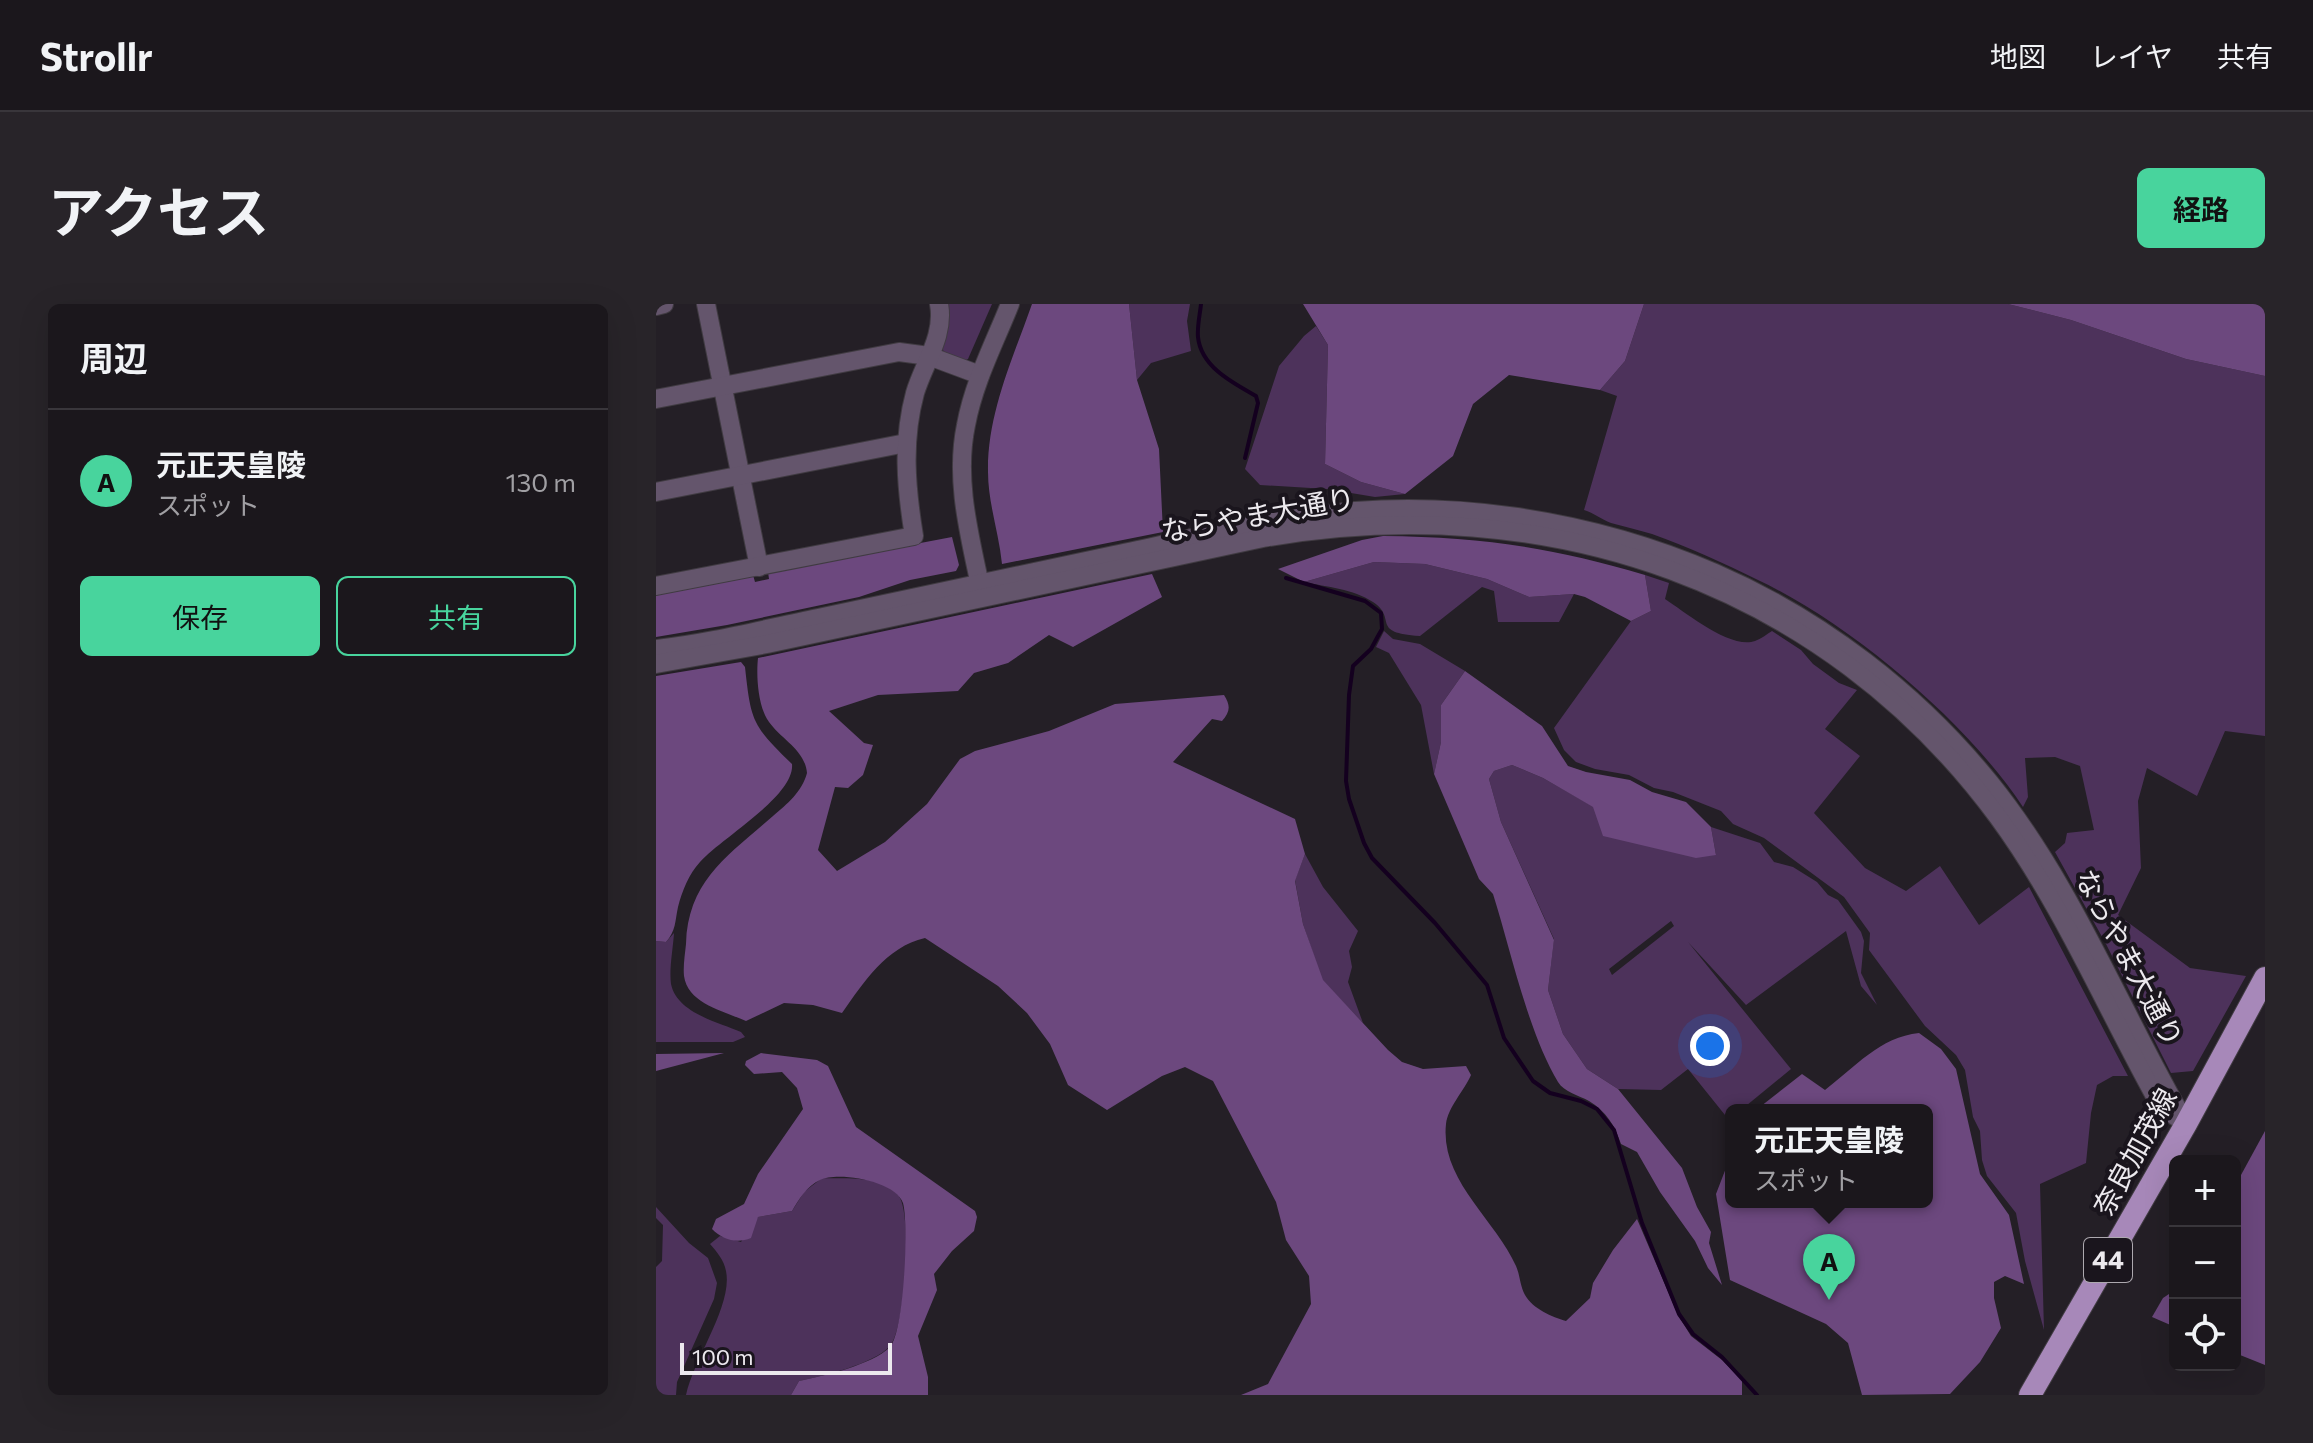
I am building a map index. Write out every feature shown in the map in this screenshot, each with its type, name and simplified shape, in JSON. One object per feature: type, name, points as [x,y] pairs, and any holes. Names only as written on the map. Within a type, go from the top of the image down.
[{"type":"main road","name":"奈良加茂線","points":[[2030,1395],[2186,1124],[2265,978]]},
{"type":"street","points":[[656,306],[664,304]]},
{"type":"street","points":[[706,304],[759,567]]},
{"type":"street","points":[[656,586],[914,536],[907,492],[906,443],[916,391],[940,328],[939,304]]},
{"type":"street","points":[[981,591],[962,474],[966,426],[980,375],[1010,304]]},
{"type":"street","points":[[656,399],[899,352],[929,356],[980,375]]},
{"type":"street","points":[[656,492],[906,443]]},
{"type":"street","name":"ならやま大通り","points":[[656,649],[981,591],[1306,523],[1457,524],[1559,538],[1605,549],[1675,571],[1748,604],[1811,640],[1903,712],[1935,743],[1998,817],[2036,874],[2161,1107],[2186,1124]]},
{"type":"street","name":"ならやま大通り","points":[[656,664],[767,644],[981,591]]},
{"type":"shaded area","points":[[946,304],[992,304],[968,359],[962,362],[945,355],[941,345]]},
{"type":"shaded area","points":[[1032,304],[1129,304],[1137,380],[1159,449],[1163,532],[1002,564],[990,495],[989,450],[1002,386]]},
{"type":"shaded area","points":[[1129,304],[1190,304],[1187,321],[1191,351],[1151,363],[1137,380]]},
{"type":"shaded area","points":[[1303,304],[1644,304],[1625,361],[1600,390],[1509,375],[1473,404],[1453,456],[1405,494],[1361,482],[1325,464],[1328,345]]},
{"type":"shaded area","points":[[1644,304],[2008,304],[2071,320],[2186,359],[2265,376],[2265,736],[2225,731],[2197,796],[2147,768],[2138,801],[2141,868],[2118,915],[2190,968],[2246,976],[2193,1071],[2171,1073],[2055,852],[2065,843],[2067,833],[2094,830],[2080,766],[2055,757],[2025,758],[2028,797],[2023,807],[1971,741],[1939,709],[1868,648],[1831,622],[1794,599],[1719,561],[1652,534],[1611,523],[1584,510],[1617,396],[1600,390],[1625,361]]},
{"type":"shaded area","points":[[2008,304],[2265,304],[2265,376],[2186,359],[2071,320]]},
{"type":"shaded area","points":[[1316,326],[1328,345],[1325,464],[1361,482],[1405,494],[1375,497],[1327,489],[1260,485],[1245,469],[1279,366]]},
{"type":"shaded area","points":[[1383,536],[1516,545],[1611,565],[1645,575],[1651,611],[1631,621],[1585,597],[1574,594],[1529,597],[1487,579],[1425,564],[1374,562],[1304,582],[1278,569],[1362,540]]},
{"type":"shaded area","points":[[952,537],[959,565],[956,571],[910,580],[859,597],[656,637],[656,593],[753,575],[755,582],[769,579],[768,572]]},
{"type":"shaded area","points":[[1374,562],[1425,564],[1487,579],[1529,597],[1574,594],[1559,622],[1498,622],[1494,591],[1482,587],[1420,636],[1389,628],[1380,608],[1357,594],[1304,582]]},
{"type":"shaded area","points":[[1152,574],[1162,597],[1073,647],[1049,635],[1008,663],[974,673],[958,691],[878,695],[829,711],[864,743],[873,745],[863,775],[848,788],[835,787],[818,850],[837,871],[885,842],[927,804],[960,759],[975,751],[1049,731],[1115,704],[1224,695],[1229,706],[1225,718],[1222,721],[1212,719],[1173,762],[1295,819],[1305,854],[1295,881],[1303,924],[1323,980],[1402,1062],[1423,1069],[1466,1066],[1471,1075],[1446,1124],[1446,1144],[1451,1163],[1507,1249],[1528,1300],[1543,1312],[1566,1321],[1590,1298],[1593,1283],[1637,1219],[1678,1315],[1691,1336],[1742,1380],[1742,1395],[1241,1395],[1268,1384],[1311,1304],[1309,1276],[1286,1240],[1276,1202],[1213,1081],[1185,1067],[1162,1076],[1107,1110],[1068,1085],[1050,1044],[1027,1013],[998,986],[925,938],[899,949],[877,967],[842,1013],[813,1005],[784,1003],[746,1021],[708,1005],[692,993],[684,976],[684,960],[694,902],[714,871],[784,807],[802,786],[807,773],[798,752],[765,716],[759,691],[758,658]]},
{"type":"shaded area","points":[[1645,575],[1669,583],[1665,599],[1708,628],[1745,642],[1757,640],[1772,631],[1801,650],[1813,664],[1839,683],[1857,690],[1825,729],[1860,756],[1814,813],[1865,868],[1906,891],[1940,866],[1979,925],[2029,887],[2128,1076],[2113,1076],[2097,1085],[2086,1163],[2040,1184],[2044,1330],[2025,1261],[2016,1213],[1987,1176],[1982,1160],[1980,1131],[1973,1117],[1965,1070],[1956,1055],[1925,1026],[1869,950],[1870,933],[1844,897],[1764,838],[1733,824],[1721,811],[1654,788],[1629,775],[1576,762],[1564,750],[1554,728],[1631,621],[1651,611]]},
{"type":"shaded area","points":[[1384,631],[1393,639],[1420,644],[1465,671],[1441,705],[1441,742],[1434,774],[1421,705],[1389,653],[1376,647]]},
{"type":"shaded area","points":[[741,662],[745,667],[749,700],[756,722],[792,764],[790,776],[770,803],[696,867],[682,895],[672,934],[666,942],[656,941],[656,676]]},
{"type":"shaded area","points":[[1465,671],[1542,726],[1568,766],[1630,780],[1652,792],[1686,802],[1711,827],[1716,855],[1696,858],[1603,836],[1593,807],[1543,778],[1512,765],[1494,771],[1489,779],[1501,822],[1554,940],[1548,990],[1563,1034],[1587,1069],[1618,1089],[1682,1168],[1697,1207],[1711,1232],[1709,1243],[1722,1285],[1708,1268],[1695,1241],[1660,1192],[1637,1152],[1621,1144],[1613,1125],[1600,1109],[1561,1085],[1547,1062],[1521,991],[1493,894],[1479,879],[1434,774],[1441,742],[1441,705]]},
{"type":"shaded area","points":[[1512,765],[1543,778],[1594,807],[1716,855],[1711,827],[1760,843],[1774,862],[1793,867],[1838,900],[1861,932],[1864,941],[1861,973],[1877,1005],[1861,986],[1846,931],[1746,1005],[1688,942],[1791,1069],[1748,1104],[1725,1104],[1725,1115],[1688,1069],[1661,1090],[1618,1089],[1587,1069],[1563,1034],[1548,990],[1554,939],[1501,822],[1489,779],[1494,771]],"holes":[[[1671,921],[1674,926],[1612,975],[1609,969]]]},
{"type":"shaded area","points":[[1305,854],[1323,887],[1358,931],[1349,951],[1352,967],[1348,982],[1363,1023],[1322,980],[1303,924],[1295,880]]},
{"type":"shaded area","points":[[674,933],[671,984],[675,994],[690,1009],[741,1032],[745,1037],[733,1042],[656,1042],[656,941],[666,942]]},
{"type":"shaded area","points":[[1919,1033],[1941,1049],[1956,1069],[1980,1174],[2009,1215],[2024,1284],[2005,1276],[1994,1282],[1994,1298],[2001,1328],[1980,1362],[1950,1394],[1862,1395],[1848,1343],[1826,1324],[1730,1280],[1716,1194],[1725,1171],[1725,1208],[1933,1208],[1933,1104],[1764,1104],[1802,1074],[1825,1090],[1880,1047]]},
{"type":"shaded area","points":[[724,1053],[656,1071],[656,1054]]},
{"type":"shaded area","points":[[761,1053],[817,1060],[828,1066],[856,1127],[975,1211],[974,1231],[952,1251],[934,1274],[937,1290],[918,1336],[928,1377],[928,1395],[791,1395],[799,1381],[860,1364],[890,1347],[902,1300],[905,1215],[903,1203],[890,1189],[866,1180],[840,1177],[820,1180],[811,1186],[792,1211],[758,1217],[751,1238],[730,1240],[712,1229],[716,1219],[744,1204],[758,1174],[803,1109],[797,1088],[782,1072],[754,1074],[745,1065],[746,1061]]},
{"type":"shaded area","points":[[2265,1131],[2265,1365],[2241,1355],[2241,1175]]},
{"type":"shaded area","points":[[822,1178],[863,1179],[882,1184],[898,1195],[903,1205],[906,1245],[903,1295],[900,1317],[890,1346],[861,1364],[799,1381],[791,1395],[686,1395],[719,1315],[727,1285],[724,1263],[710,1244],[720,1236],[741,1242],[758,1217],[792,1211],[804,1192]]},
{"type":"shaded area","points":[[656,1207],[689,1243],[708,1258],[717,1283],[714,1299],[677,1382],[676,1395],[656,1395],[656,1267],[662,1261],[663,1225],[656,1218]]},
{"type":"shaded area","points":[[2169,1294],[2169,1324],[2152,1317],[2163,1298]]},
{"type":"waterway","points":[[1201,304],[1198,337],[1205,357],[1220,373],[1256,396],[1258,403],[1245,458]]},
{"type":"waterway","points":[[1286,578],[1365,601],[1381,613],[1382,629],[1371,649],[1353,666],[1349,695],[1346,781],[1349,799],[1372,858],[1435,923],[1487,985],[1504,1038],[1533,1081],[1550,1093],[1581,1101],[1597,1109],[1614,1130],[1642,1223],[1679,1314],[1693,1334],[1722,1357],[1757,1395]]},
{"type":"place","name":"元正天皇陵","points":[[1829,1300]]}]
